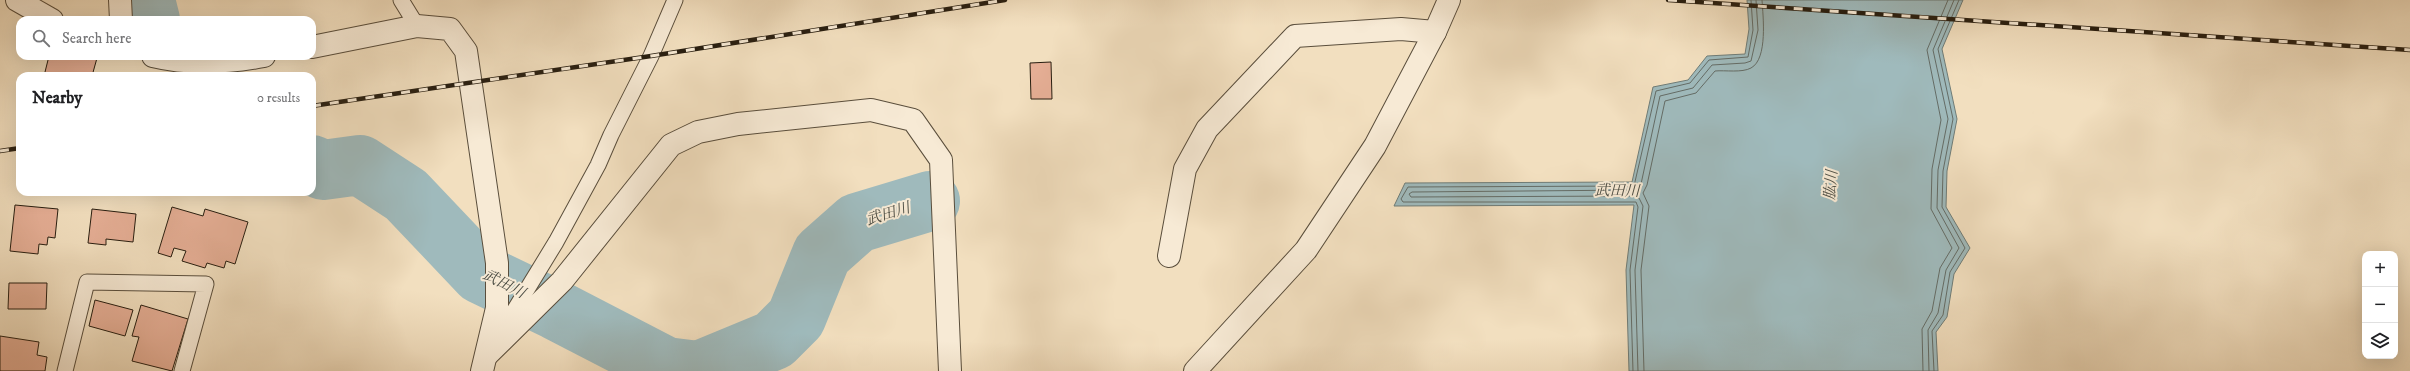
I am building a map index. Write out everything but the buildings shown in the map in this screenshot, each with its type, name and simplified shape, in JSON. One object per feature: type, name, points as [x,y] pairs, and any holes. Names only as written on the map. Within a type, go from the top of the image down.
[{"type":"street","points":[[17,0],[45,16]]},
{"type":"street","points":[[120,0],[121,16]]},
{"type":"street","points":[[1195,371],[1306,250],[1375,146],[1435,32],[1449,0]]},
{"type":"street","points":[[316,46],[417,26],[450,29],[466,51],[497,263],[497,308],[484,363]]},
{"type":"street","points":[[1169,256],[1186,169],[1207,129],[1295,36],[1401,29],[1435,32]]},
{"type":"street","points":[[169,60],[177,62],[232,62],[243,60]]},
{"type":"street","points":[[484,363],[562,281],[671,145],[698,132],[738,124],[871,110],[913,120],[941,160],[950,371]]},
{"type":"lane","points":[[401,0],[417,26]]},
{"type":"lane","points":[[484,363],[556,242],[598,165],[611,135],[651,56],[675,0]]},
{"type":"lane","points":[[65,371],[87,282],[206,284],[182,371]]},
{"type":"water","name":"肱川","points":[[1747,0],[1963,0],[1942,49],[1957,119],[1947,171],[1946,207],[1970,248],[1954,274],[1947,317],[1936,332],[1938,371],[1629,371],[1626,270],[1634,205],[1394,206],[1405,183],[1632,182],[1653,87],[1688,80],[1707,56],[1745,54],[1749,29]]},
{"type":"waterway","name":"武田川","points":[[145,0],[149,16]]},
{"type":"waterway","name":"武田川","points":[[316,167],[323,170],[360,165],[406,195],[481,274],[556,310],[666,367],[698,371]]},
{"type":"waterway","name":"武田川","points":[[699,371],[774,340],[796,318],[822,254],[857,223],[930,201]]},
{"type":"railway","points":[[316,105],[651,56],[1005,0]]},
{"type":"railway","points":[[1668,0],[2410,50]]},
{"type":"railway","points":[[0,151],[16,149]]}]
